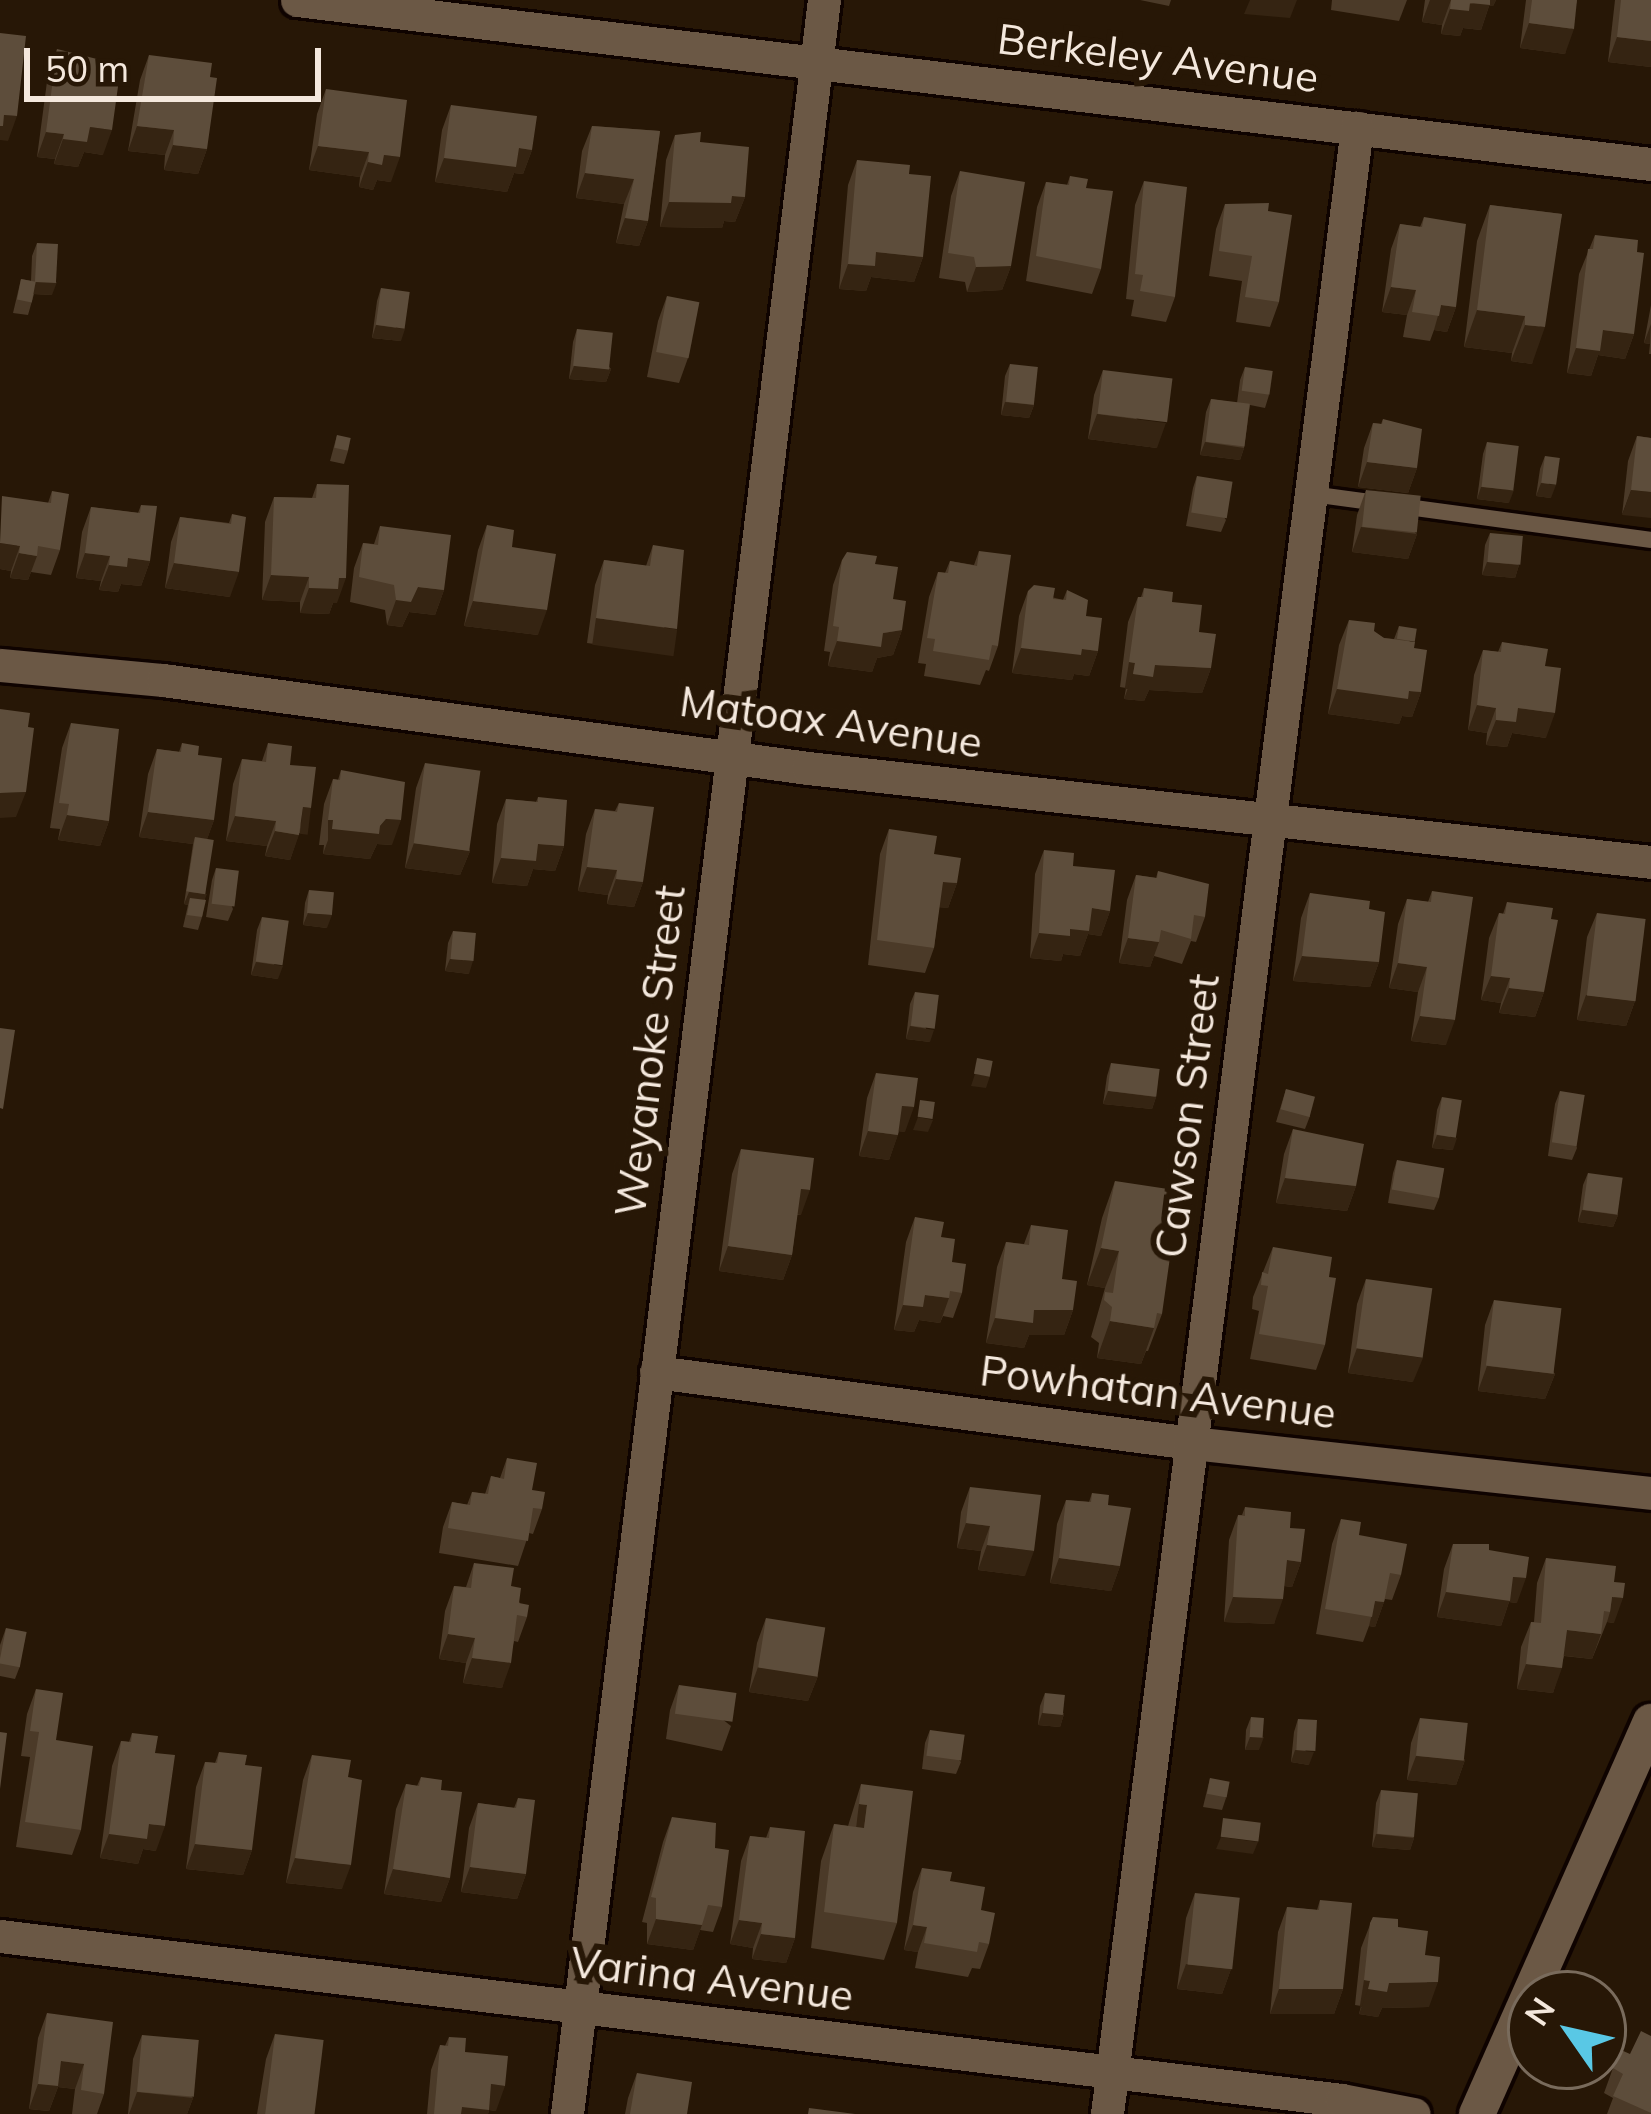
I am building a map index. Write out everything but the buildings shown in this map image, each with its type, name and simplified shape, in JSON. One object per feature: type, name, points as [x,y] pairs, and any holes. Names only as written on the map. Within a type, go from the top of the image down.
[{"type":"street","name":"Berkeley Avenue","points":[[297,0],[1651,164]]},
{"type":"street","name":"Weyanoke Street","points":[[567,2114],[824,0]]},
{"type":"street","name":"Cawson Street","points":[[1107,2114],[1357,128]]},
{"type":"street","name":"Matoax Avenue","points":[[0,665],[163,680],[1269,821],[1651,862]]},
{"type":"street","name":"Powhatan Avenue","points":[[656,1372],[1191,1443],[1651,1493]]},
{"type":"street","points":[[1477,2114],[1651,1721]]},
{"type":"street","name":"Varina Avenue","points":[[0,1936],[1342,2100],[1414,2114]]},
{"type":"lane","points":[[1311,494],[1651,540]]}]
